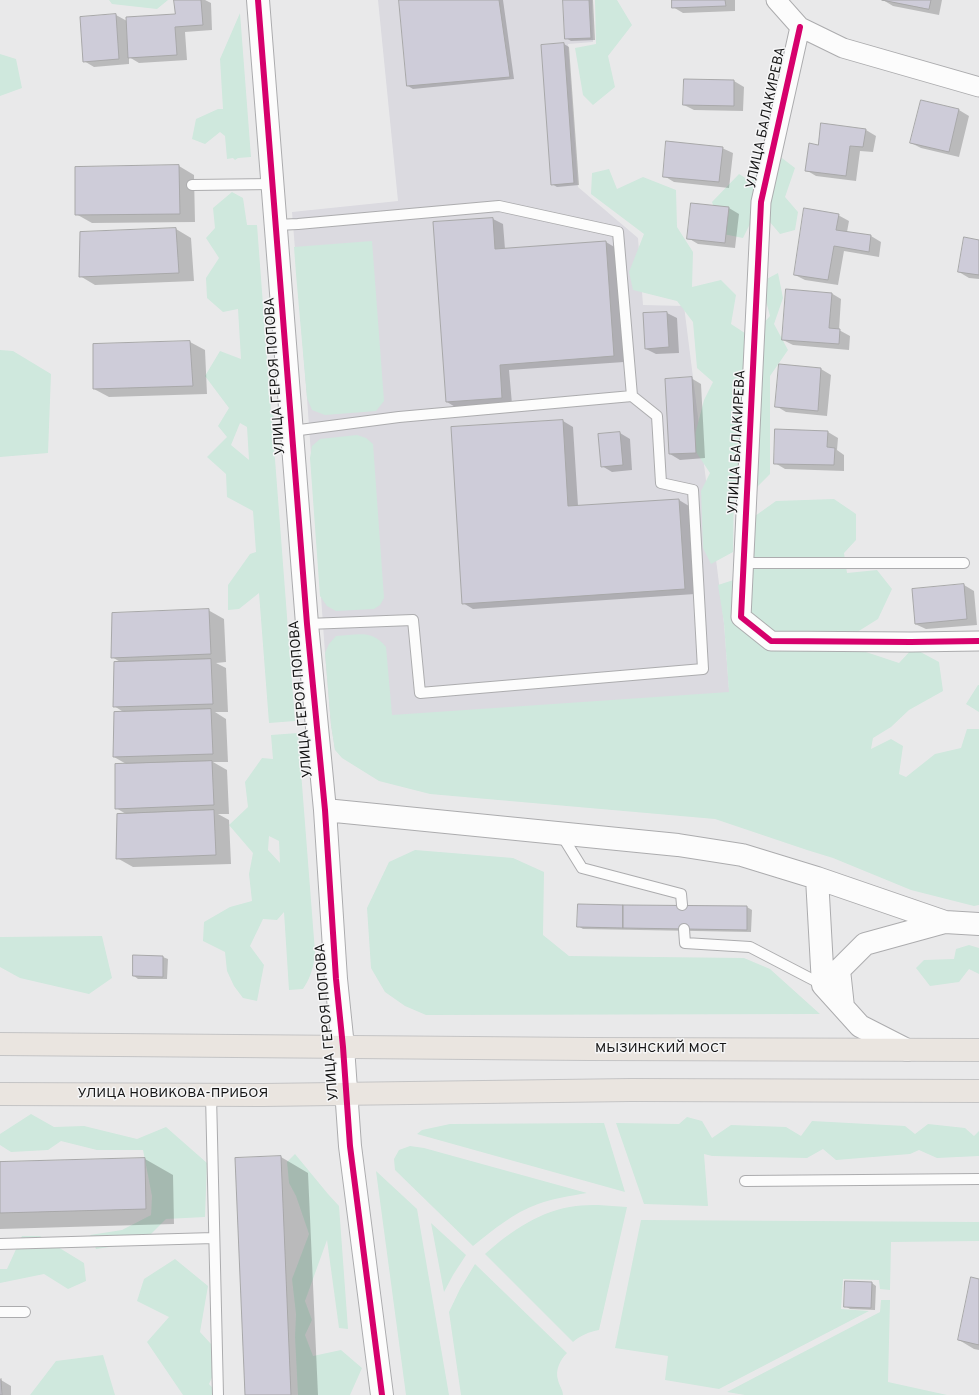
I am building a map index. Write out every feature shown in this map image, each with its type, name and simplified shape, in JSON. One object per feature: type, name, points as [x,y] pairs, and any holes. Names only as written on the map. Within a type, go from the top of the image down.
[{"type":"main road","points":[[0,1044],[343,1047]]},
{"type":"main road","name":"МЫЗИНСКИЙ МОСТ","points":[[343,1047],[979,1050]]},
{"type":"main road","points":[[346,1093],[631,1090],[979,1091]]},
{"type":"main road","name":"УЛИЦА НОВИКОВА-ПРИБОЯ","points":[[0,1094],[211,1095],[346,1093]]},
{"type":"street","name":"УЛИЦА ГЕРОЯ ПОПОВА","points":[[258,0],[307,624],[325,810],[336,979],[343,1047],[350,1146],[382,1395]]},
{"type":"street","points":[[776,0],[800,27],[844,48],[979,87]]},
{"type":"street","name":"УЛИЦА БАЛАКИРЕВА","points":[[800,27],[761,202],[741,617],[771,641],[979,641]]},
{"type":"street","points":[[325,810],[678,845],[742,855],[817,878],[945,922],[979,924]]},
{"type":"street","points":[[817,878],[823,984],[860,1026],[907,1050]]},
{"type":"street","points":[[843,1007],[839,970],[865,944],[945,922]]},
{"type":"lane","points":[[192,185],[273,184]]},
{"type":"lane","points":[[276,225],[499,206],[618,232],[632,396]]},
{"type":"lane","points":[[292,431],[399,417],[632,396],[657,416],[661,483],[693,490],[703,669],[420,693],[413,620],[307,624]]},
{"type":"lane","points":[[744,563],[964,563]]},
{"type":"lane","points":[[561,834],[582,868],[681,894],[682,905]]},
{"type":"lane","points":[[684,929],[686,943],[750,947],[823,984]]},
{"type":"lane","points":[[211,1095],[218,1395]]},
{"type":"lane","points":[[745,1181],[979,1179]]},
{"type":"lane","points":[[0,1244],[214,1238]]},
{"type":"lane","points":[[0,1312],[25,1312]]},
{"type":"shaded area","points":[[378,0],[592,0],[593,42],[568,44],[578,187],[638,238],[643,305],[684,306],[724,623],[732,730],[335,750],[331,725],[325,653],[292,212],[398,201]]},
{"type":"green space","points":[[109,0],[168,0],[157,9],[112,4]]},
{"type":"green space","points":[[595,0],[617,0],[632,25],[608,56],[615,87],[593,105],[583,95],[575,48],[596,44]]},
{"type":"green space","points":[[240,13],[251,157],[238,158],[235,160],[233,158],[227,159],[225,136],[220,132],[205,144],[192,139],[196,119],[218,109],[223,109],[220,59]]},
{"type":"green space","points":[[0,54],[16,59],[22,88],[0,96]]},
{"type":"green space","points":[[778,155],[795,168],[785,197],[798,212],[795,230],[780,234],[758,208],[743,238],[723,234],[712,202],[739,174],[750,181]]},
{"type":"green space","points":[[609,169],[617,189],[643,177],[676,190],[677,227],[693,252],[692,287],[721,280],[736,295],[731,324],[751,337],[770,316],[761,282],[778,273],[783,298],[774,324],[788,350],[770,376],[770,474],[755,489],[734,485],[733,552],[711,564],[703,548],[701,491],[710,473],[692,446],[704,400],[713,382],[697,368],[693,322],[677,301],[633,290],[629,272],[644,234],[591,194],[592,173]]},
{"type":"green space","points":[[232,192],[243,198],[247,225],[257,225],[271,411],[274,417],[272,420],[295,721],[269,723],[259,593],[239,609],[228,610],[228,585],[250,554],[256,552],[253,511],[227,497],[226,474],[207,457],[227,437],[218,426],[229,408],[205,376],[220,351],[241,359],[238,309],[223,312],[207,298],[206,278],[219,258],[206,238],[215,228],[213,208]],"holes":[[[240,423],[247,427],[249,460],[231,445]]]},
{"type":"green space","points":[[372,241],[384,401],[376,411],[325,415],[312,410],[307,398],[294,247]]},
{"type":"green space","points":[[0,350],[13,351],[51,374],[48,453],[0,457]]},
{"type":"green space","points":[[357,435],[366,438],[373,444],[384,598],[380,605],[374,609],[336,611],[327,606],[320,596],[310,458],[312,446],[320,439]]},
{"type":"green space","points":[[834,499],[856,514],[856,540],[844,553],[847,573],[877,570],[892,589],[878,619],[854,634],[857,649],[899,663],[913,648],[939,662],[943,691],[909,710],[891,727],[873,738],[871,749],[891,739],[903,746],[899,774],[906,777],[935,754],[961,748],[967,729],[979,729],[979,905],[974,906],[911,890],[833,858],[715,819],[430,794],[379,781],[342,758],[335,750],[331,725],[325,653],[329,644],[336,636],[357,634],[370,635],[381,641],[386,647],[392,715],[729,692],[724,623],[718,585],[752,574],[755,516],[776,501]]},
{"type":"green space","points":[[979,685],[979,712],[966,704]]},
{"type":"green space","points":[[298,733],[315,952],[312,971],[303,989],[289,990],[284,912],[277,920],[263,919],[250,946],[264,965],[257,1001],[243,998],[234,986],[227,971],[225,952],[203,941],[204,922],[230,907],[252,901],[249,874],[253,853],[229,825],[248,807],[245,782],[262,758],[273,759],[271,735]],"holes":[[[269,836],[279,841],[280,863],[268,850]]]},
{"type":"green space","points":[[415,850],[513,858],[544,872],[543,935],[569,956],[744,958],[770,969],[820,1014],[426,1015],[405,1006],[385,992],[371,968],[367,908],[389,862]]},
{"type":"green space","points":[[102,936],[112,978],[89,994],[20,978],[0,967],[0,937]]},
{"type":"green space","points":[[969,945],[979,948],[979,974],[969,969],[959,982],[930,986],[916,968],[924,960],[954,959],[956,949]]},
{"type":"green space","points":[[31,1114],[54,1127],[84,1126],[137,1139],[166,1127],[207,1163],[205,1217],[166,1219],[143,1242],[96,1249],[90,1235],[122,1230],[151,1215],[152,1196],[143,1150],[97,1150],[61,1141],[48,1150],[11,1152],[0,1145],[0,1134]]},
{"type":"green space","points":[[687,1117],[702,1121],[712,1138],[731,1125],[786,1127],[801,1136],[812,1121],[905,1126],[915,1134],[928,1124],[965,1128],[974,1136],[979,1131],[979,1156],[937,1158],[919,1150],[910,1154],[836,1160],[823,1149],[807,1158],[712,1156],[704,1154],[708,1206],[644,1204],[616,1123],[679,1124]]},
{"type":"green space","points":[[604,1123],[625,1192],[417,1134],[422,1130],[450,1124]]},
{"type":"green space","points":[[410,1146],[424,1148],[587,1193],[550,1200],[520,1212],[504,1222],[473,1246],[395,1170],[394,1159],[399,1150]]},
{"type":"green space","points":[[295,1154],[339,1206],[348,1329],[339,1328],[327,1240],[305,1301],[312,1320],[305,1335],[313,1356],[341,1350],[362,1368],[350,1395],[298,1395],[295,1337],[296,1314],[292,1279],[309,1234],[296,1196],[289,1183],[287,1162]]},
{"type":"green space","points":[[376,1171],[417,1209],[449,1395],[406,1395]]},
{"type":"green space","points":[[598,1205],[627,1207],[599,1330],[585,1334],[573,1342],[485,1254],[505,1237],[539,1217],[563,1208]]},
{"type":"green space","points":[[641,1220],[979,1222],[979,1241],[891,1242],[890,1290],[880,1289],[879,1280],[843,1279],[841,1309],[869,1311],[719,1389],[665,1380],[668,1356],[615,1348]]},
{"type":"green space","points":[[431,1223],[466,1255],[444,1292]]},
{"type":"green space","points":[[22,1236],[40,1236],[84,1263],[86,1281],[68,1289],[44,1274],[0,1283],[0,1269],[7,1269]]},
{"type":"green space","points":[[175,1259],[208,1286],[200,1332],[222,1356],[209,1384],[219,1395],[183,1395],[147,1342],[169,1317],[137,1301],[144,1279]]},
{"type":"green space","points":[[475,1264],[567,1353],[560,1362],[557,1373],[563,1395],[461,1395],[449,1312],[460,1289]]},
{"type":"green space","points":[[881,1300],[890,1300],[888,1382],[947,1395],[745,1395],[727,1392],[880,1312]]},
{"type":"green space","points":[[103,1355],[115,1395],[30,1395],[56,1361]]},
{"type":"building","points":[[174,0],[201,0],[203,25],[175,27],[177,55],[128,58],[126,17],[175,14]]},
{"type":"building","points":[[399,0],[499,0],[510,77],[407,86]]},
{"type":"building","points":[[563,0],[589,0],[591,38],[565,39]]},
{"type":"building","points":[[672,0],[725,0],[726,6],[672,8]]},
{"type":"building","points":[[882,0],[931,0],[929,9]]},
{"type":"building","points":[[116,14],[119,59],[83,62],[80,17]]},
{"type":"building","points":[[564,43],[574,183],[551,185],[541,45]]},
{"type":"building","points":[[684,79],[734,80],[734,106],[683,105]]},
{"type":"building","points":[[921,100],[959,109],[949,152],[910,143]]},
{"type":"building","points":[[821,123],[866,129],[863,147],[850,146],[846,176],[805,171],[809,143],[818,145]]},
{"type":"building","points":[[666,141],[723,147],[719,182],[663,177]]},
{"type":"building","points":[[179,165],[180,214],[75,215],[75,167]]},
{"type":"building","points":[[691,203],[729,207],[725,243],[687,239]]},
{"type":"building","points":[[804,208],[839,214],[836,230],[871,235],[869,252],[834,246],[828,280],[794,275]]},
{"type":"building","points":[[493,218],[495,249],[606,241],[614,356],[500,365],[502,398],[446,402],[433,222]]},
{"type":"building","points":[[176,228],[179,273],[79,277],[80,232]]},
{"type":"building","points":[[964,237],[979,240],[979,275],[958,272]]},
{"type":"building","points":[[786,289],[832,293],[829,328],[840,329],[839,344],[782,340]]},
{"type":"building","points":[[667,312],[669,347],[645,349],[643,313]]},
{"type":"building","points":[[190,341],[193,386],[93,389],[93,344]]},
{"type":"building","points":[[779,364],[821,368],[818,411],[775,407]]},
{"type":"building","points":[[692,377],[696,453],[669,454],[665,379]]},
{"type":"building","points":[[563,420],[568,506],[679,499],[685,589],[462,604],[451,427]]},
{"type":"building","points":[[775,429],[828,431],[827,447],[835,448],[834,465],[774,464]]},
{"type":"building","points":[[620,432],[623,465],[601,467],[598,434]]},
{"type":"building","points":[[964,584],[967,619],[915,624],[912,589]]},
{"type":"building","points":[[209,609],[211,654],[111,658],[112,613]]},
{"type":"building","points":[[211,659],[213,704],[113,707],[114,662]]},
{"type":"building","points":[[211,709],[213,754],[113,757],[114,712]]},
{"type":"building","points":[[212,761],[214,805],[115,809],[115,764]]},
{"type":"building","points":[[214,810],[216,855],[116,859],[117,814]]},
{"type":"building","points":[[578,904],[623,905],[623,928],[577,927]]},
{"type":"building","points":[[623,905],[747,906],[747,930],[623,928]]},
{"type":"building","points":[[133,955],[163,956],[163,977],[133,976]]},
{"type":"building","points":[[281,1156],[291,1395],[245,1395],[235,1158]]},
{"type":"building","points":[[145,1158],[146,1209],[0,1213],[0,1162]]},
{"type":"building","points":[[971,1277],[979,1279],[979,1345],[958,1340]]},
{"type":"building","points":[[845,1281],[872,1282],[871,1308],[844,1307]]},
{"type":"building","points":[[1,1379],[2,1395],[0,1395],[0,1380]]},
{"type":"cycle path","points":[[258,0],[307,624],[325,810],[336,979],[343,1047],[350,1146],[382,1395]]},
{"type":"cycle path","points":[[800,27],[761,202],[741,617],[771,641],[979,641]]}]
